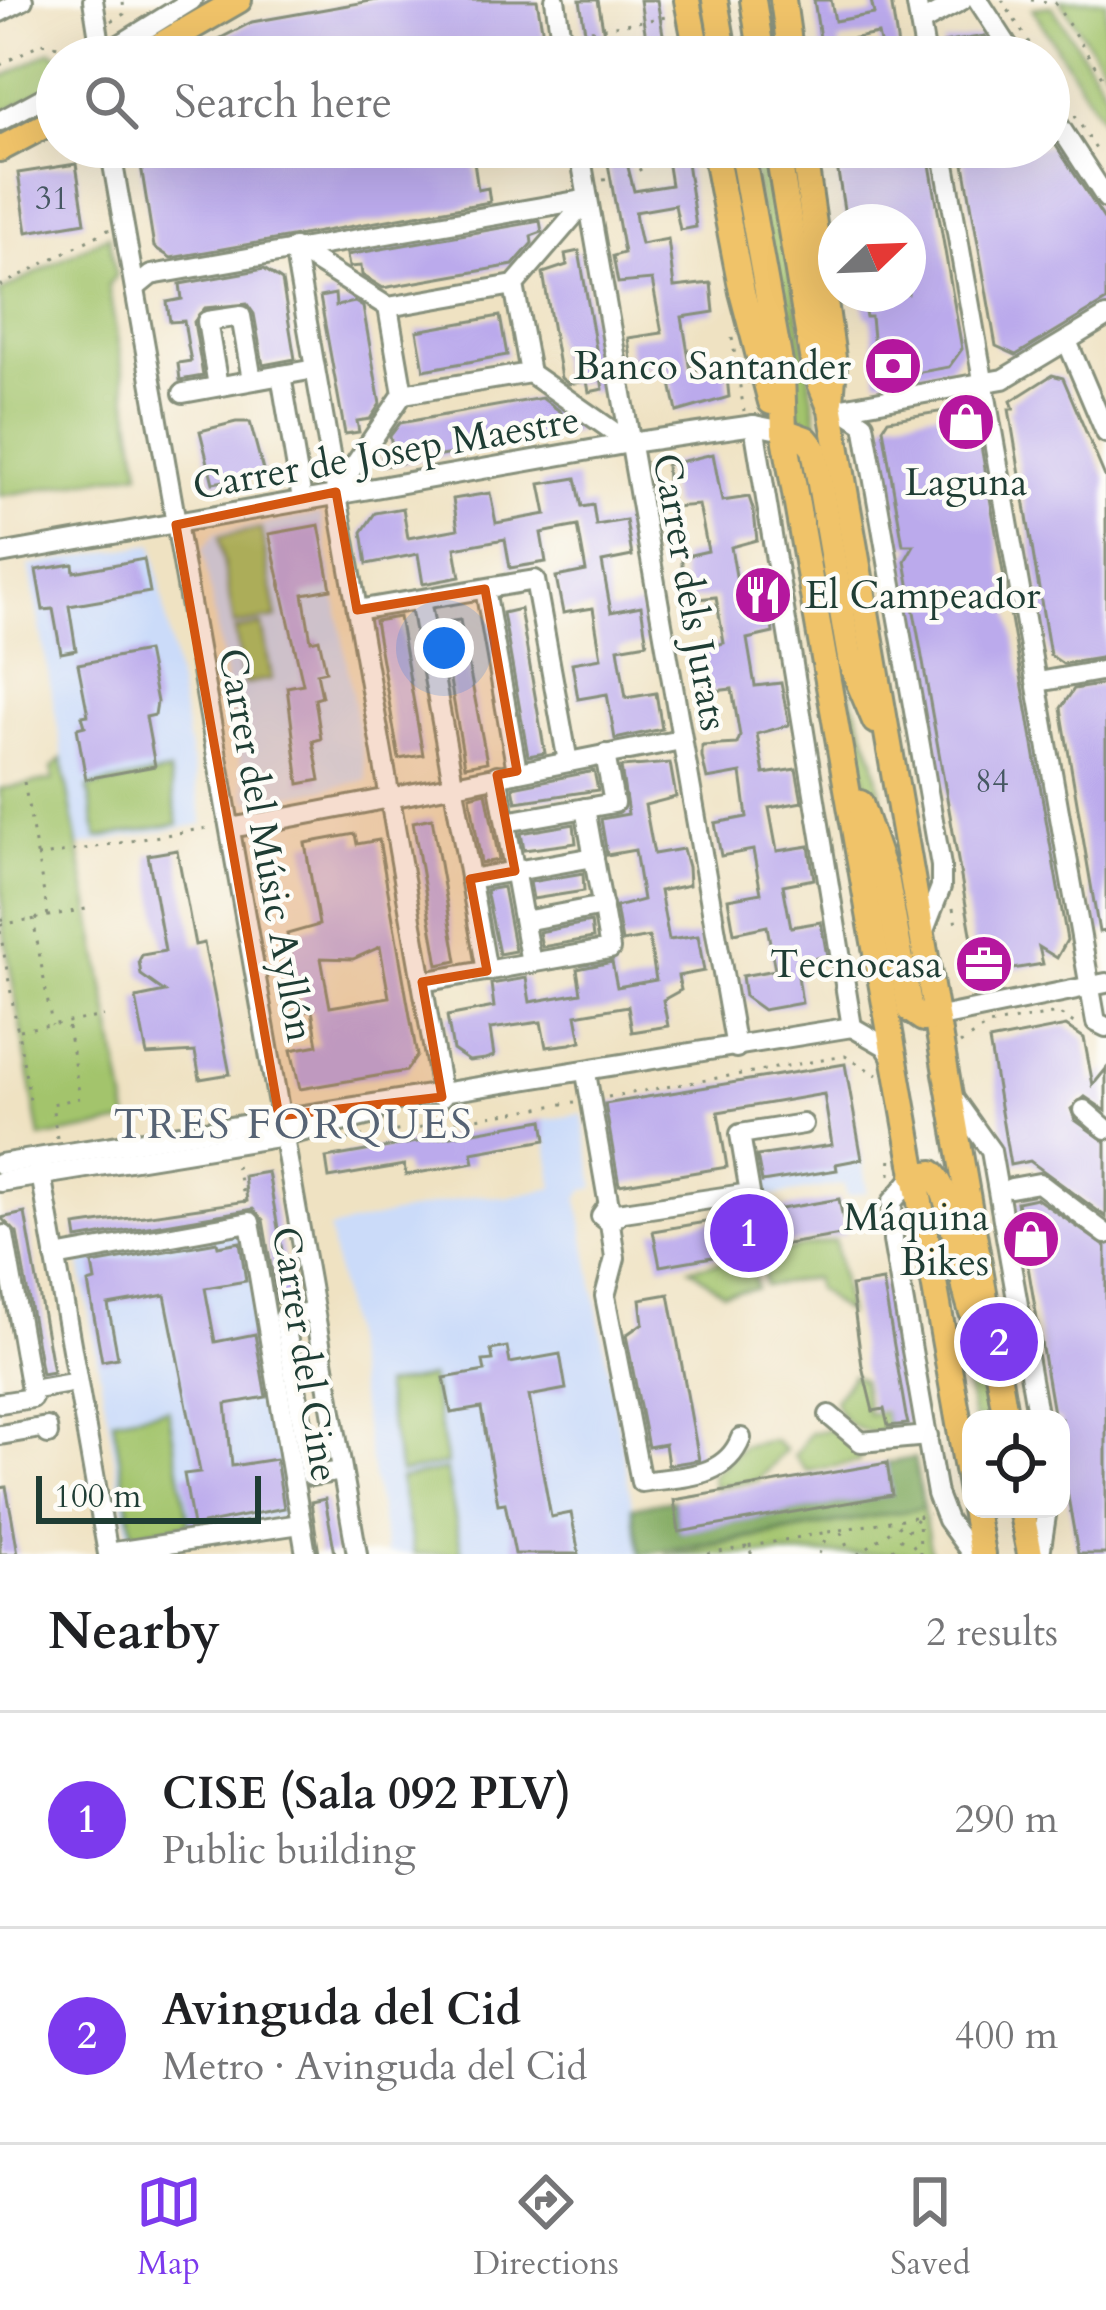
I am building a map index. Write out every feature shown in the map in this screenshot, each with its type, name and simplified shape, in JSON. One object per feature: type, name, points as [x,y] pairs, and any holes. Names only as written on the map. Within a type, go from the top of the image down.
[{"type":"main road","points":[[176,36],[239,0]]},
{"type":"main road","points":[[687,0],[694,36]]},
{"type":"main road","points":[[715,0],[721,36]]},
{"type":"main road","points":[[753,0],[759,36]]},
{"type":"main road","points":[[783,0],[787,36]]},
{"type":"main road","points":[[0,149],[36,130]]},
{"type":"main road","points":[[707,168],[771,403],[784,431],[806,440],[814,449],[854,674],[890,750]]},
{"type":"main road","points":[[745,168],[782,374],[784,431],[840,750],[888,1070],[914,1176],[962,1442]]},
{"type":"main road","points":[[781,168],[814,368],[836,409]]},
{"type":"main road","points":[[806,168],[836,409],[890,750],[1004,1410]]},
{"type":"main road","points":[[840,750],[887,882],[910,1010],[922,1019],[934,1018]]},
{"type":"main road","points":[[914,1176],[932,1173],[944,1188],[963,1288],[997,1365]]},
{"type":"main road","points":[[976,1518],[982,1554]]},
{"type":"main road","points":[[1023,1518],[1030,1554]]},
{"type":"street","points":[[0,12],[23,0]]},
{"type":"street","points":[[93,0],[99,36]]},
{"type":"street","points":[[135,36],[192,0]]},
{"type":"street","points":[[554,0],[560,36]]},
{"type":"street","points":[[916,0],[922,36]]},
{"type":"street","points":[[920,23],[962,0]]},
{"type":"street","points":[[978,0],[1001,36]]},
{"type":"street","points":[[0,121],[36,101]]},
{"type":"street","points":[[1070,142],[1106,198]]},
{"type":"street","name":"Carrer del Músic Ayllón","points":[[114,168],[357,1554]]},
{"type":"street","name":"Carrer dels Jurats","points":[[583,168],[736,1048]]},
{"type":"street","points":[[946,168],[1098,985],[1101,1025]]},
{"type":"street","points":[[135,288],[151,274],[588,199]]},
{"type":"street","points":[[294,248],[388,307],[514,285],[588,199]]},
{"type":"street","points":[[294,248],[422,982],[433,1099]]},
{"type":"street","points":[[514,285],[530,373]]},
{"type":"street","points":[[336,492],[403,394],[388,307]]},
{"type":"street","points":[[218,386],[207,321],[241,316],[252,380]]},
{"type":"street","points":[[836,409],[1003,379],[1106,317]]},
{"type":"street","points":[[1067,341],[1106,433]]},
{"type":"street","points":[[183,393],[315,369]]},
{"type":"street","points":[[403,394],[530,373],[630,443]]},
{"type":"street","points":[[281,375],[302,500]]},
{"type":"street","points":[[836,409],[864,424],[941,866],[941,887],[921,938]]},
{"type":"street","points":[[754,425],[852,1027]]},
{"type":"street","name":"Carrer de Josep Maestre","points":[[0,554],[630,443],[754,425],[784,431]]},
{"type":"street","points":[[357,610],[536,580],[568,761]]},
{"type":"street","points":[[485,589],[507,773],[506,822],[531,963]]},
{"type":"street","points":[[420,600],[487,971]]},
{"type":"street","points":[[1038,682],[1106,670]]},
{"type":"street","points":[[230,828],[391,801],[453,783],[682,740]]},
{"type":"street","points":[[506,822],[614,802],[605,754]]},
{"type":"street","points":[[422,982],[610,949],[585,808]]},
{"type":"street","points":[[470,880],[594,857]]},
{"type":"street","points":[[524,921],[603,906]]},
{"type":"street","points":[[934,1018],[1098,985]]},
{"type":"street","points":[[0,1182],[39,1167],[852,1027],[885,1046],[888,1070]]},
{"type":"street","points":[[586,1073],[612,1214],[615,1258],[605,1296],[640,1482],[718,1469],[731,1459],[741,1438]]},
{"type":"street","points":[[948,1090],[992,1150],[1037,1410]]},
{"type":"street","points":[[1084,1110],[1106,1129]]},
{"type":"street","points":[[612,1214],[750,1193],[740,1134],[802,1124]]},
{"type":"street","points":[[0,1164],[39,1167]]},
{"type":"street","points":[[39,1167],[108,1554],[300,1524]]},
{"type":"street","points":[[914,1176],[895,1193],[890,1220],[943,1512],[973,1554]]},
{"type":"street","points":[[1011,1188],[1039,1183],[1105,1231]]},
{"type":"street","points":[[55,1257],[250,1222]]},
{"type":"street","name":"Carrer del Cine","points":[[250,1222],[300,1524],[300,1553]]},
{"type":"street","points":[[0,1403],[32,1398],[5,1266],[4,1235]]},
{"type":"street","points":[[314,1312],[284,1317],[303,1431],[311,1476],[342,1471]]},
{"type":"street","points":[[31,1390],[77,1382]]},
{"type":"street","points":[[829,1415],[861,1442],[928,1436]]},
{"type":"street","points":[[0,1435],[46,1427],[48,1434]]},
{"type":"street","points":[[1040,1554],[1046,1518]]},
{"type":"path","points":[[84,36],[124,14],[123,0]]},
{"type":"path","points":[[1002,0],[1025,36]]},
{"type":"path","points":[[1030,0],[1055,3],[1106,83]]},
{"type":"path","points":[[577,32],[666,17]]},
{"type":"path","points":[[0,65],[36,46]]},
{"type":"path","points":[[1070,108],[1106,165]]},
{"type":"path","points":[[628,176],[643,168]]},
{"type":"path","points":[[603,180],[610,179]]},
{"type":"path","points":[[0,286],[112,228]]},
{"type":"path","points":[[24,782],[48,916]]},
{"type":"path","points":[[37,857],[207,828]]},
{"type":"path","points":[[0,906],[30,1100]]},
{"type":"path","points":[[953,908],[956,925]]},
{"type":"path","points":[[1,926],[86,909]]},
{"type":"path","points":[[34,918],[52,1025]]},
{"type":"path","points":[[973,1034],[988,1025],[1058,1013],[1076,1025],[1101,1025]]},
{"type":"path","points":[[18,1030],[104,1016]]},
{"type":"path","points":[[57,1138],[52,1104],[80,1099],[67,1022]]},
{"type":"path","points":[[858,1060],[888,1070]]},
{"type":"path","name":"Carrer del Cine","points":[[236,1166],[250,1222]]},
{"type":"path","points":[[708,1554],[930,1514]]},
{"type":"path","points":[[920,1516],[920,1554]]},
{"type":"path","points":[[889,1554],[920,1516]]},
{"type":"path","points":[[858,1554],[883,1541],[907,1518]]},
{"type":"path","points":[[841,1530],[850,1554]]},
{"type":"path","points":[[819,1554],[829,1532]]},
{"type":"path","points":[[904,1554],[918,1542]]},
{"type":"path","points":[[746,1547],[751,1554]]},
{"type":"highlighted area","points":[[336,492],[357,610],[485,589],[517,771],[497,775],[515,871],[470,879],[487,971],[422,982],[442,1097],[279,1116],[176,525]]},
{"type":"shaded area","points":[[321,514],[367,780],[252,803],[246,796],[203,549],[215,533]]},
{"type":"shaded area","points":[[153,544],[203,824],[79,846],[29,566]]},
{"type":"shaded area","points":[[582,1114],[595,1188],[584,1190],[578,1199],[641,1554],[387,1554],[329,1229],[477,1195],[506,1198],[554,1188],[543,1120]]},
{"type":"shaded area","points":[[786,1151],[862,1159],[867,1192],[847,1196],[844,1184],[761,1198],[751,1160]]},
{"type":"shaded area","points":[[243,1228],[294,1515],[130,1544],[79,1257]]},
{"type":"green space","points":[[1060,0],[1106,0],[1106,71]]},
{"type":"green space","points":[[1052,6],[1106,91],[1106,126],[1070,69],[1070,36],[1050,36],[1032,8]]},
{"type":"green space","points":[[36,59],[36,94],[0,114],[0,79]]},
{"type":"green space","points":[[754,168],[773,168],[821,445],[797,417]]},
{"type":"green space","points":[[109,235],[116,275],[108,285],[140,472],[0,496],[0,292]]},
{"type":"green space","points":[[261,529],[277,618],[234,625],[219,537]]},
{"type":"green space","points":[[262,625],[272,679],[244,684],[235,630]]},
{"type":"green space","points":[[843,674],[874,758],[893,863],[868,794]]},
{"type":"green space","points":[[62,759],[129,1122],[40,1138],[3,927],[0,789],[53,780],[52,768]]},
{"type":"green space","points":[[169,772],[178,824],[97,838],[88,787]]},
{"type":"green space","points":[[931,1178],[988,1410],[971,1410]]},
{"type":"green space","points":[[835,1240],[847,1313],[816,1289],[814,1278],[765,1286],[760,1256]]},
{"type":"green space","points":[[751,1257],[756,1288],[723,1293],[690,1268]]},
{"type":"green space","points":[[853,1375],[862,1380],[868,1414],[885,1412],[889,1434],[863,1430],[842,1417],[835,1400]]},
{"type":"green space","points":[[430,1377],[447,1464],[400,1473],[383,1386]]},
{"type":"green space","points":[[168,1409],[189,1524],[133,1534],[113,1419]]},
{"type":"green space","points":[[830,1429],[863,1450],[858,1462],[807,1471],[794,1456],[810,1433]]},
{"type":"green space","points":[[773,1440],[785,1450],[758,1480],[715,1488],[712,1476],[743,1446]]},
{"type":"green space","points":[[914,1458],[923,1508],[641,1554],[632,1507],[674,1500],[679,1531],[891,1495],[887,1463]]},
{"type":"green space","points":[[446,1470],[462,1554],[414,1554],[399,1479]]},
{"type":"green space","points":[[923,1508],[931,1554],[666,1554]]},
{"type":"building","points":[[376,0],[537,0],[543,36],[225,36],[252,22]]},
{"type":"building","points":[[580,0],[598,0],[604,36],[586,36]]},
{"type":"building","points":[[640,0],[657,0],[663,36],[646,36]]},
{"type":"building","points":[[814,0],[831,0],[835,21],[874,14],[871,0],[891,0],[896,36],[820,36]]},
{"type":"building","points":[[1070,167],[1106,222],[1106,301],[1016,355],[996,346],[965,168]]},
{"type":"building","points":[[77,168],[85,222],[27,232],[18,173]]},
{"type":"building","points":[[141,168],[475,168],[478,190],[488,188],[490,202],[171,258],[154,247]]},
{"type":"building","points":[[609,168],[628,168],[634,191],[671,185],[668,168],[688,168],[696,227],[680,230],[675,205],[635,212],[637,226],[641,244],[668,239],[674,287],[711,283],[714,312],[682,317],[691,371],[726,367],[729,397],[677,412],[667,364],[632,367],[628,338],[662,333],[652,280],[618,283],[613,256],[624,253]]},
{"type":"building","points":[[837,168],[931,168],[962,349],[949,367],[877,380],[871,317],[865,312],[926,312],[926,204],[843,204]]},
{"type":"building","points":[[540,221],[542,232],[531,236],[532,243],[513,265],[383,288],[362,275],[361,266],[349,267],[347,255]]},
{"type":"building","points":[[579,251],[603,389],[589,392],[587,381],[569,384],[561,378],[543,273],[567,265],[565,254]]},
{"type":"building","points":[[264,269],[282,281],[295,359],[263,365],[254,314],[247,304],[205,308],[194,322],[203,376],[180,380],[178,363],[191,361],[184,321],[170,322],[167,302],[182,299],[180,284]]},
{"type":"building","points":[[335,294],[336,306],[355,302],[363,307],[380,404],[370,419],[357,421],[359,432],[345,434],[320,297]]},
{"type":"building","points":[[500,316],[507,355],[424,370],[417,331]]},
{"type":"building","points":[[1052,375],[1063,378],[1106,479],[1106,657],[1063,664],[1050,655],[1009,409],[1014,409],[1011,401]]},
{"type":"building","points":[[542,398],[561,412],[563,420],[575,421],[577,432],[384,466],[382,452],[393,450],[390,436],[400,423]]},
{"type":"building","points":[[957,409],[977,423],[1067,940],[1057,958],[1039,947],[1043,964],[987,973],[978,973],[905,561],[914,545],[903,545],[883,428],[888,420]]},
{"type":"building","points":[[250,422],[264,474],[213,483],[200,431]]},
{"type":"building","points":[[713,454],[722,501],[749,497],[754,512],[757,540],[731,547],[739,593],[765,591],[770,605],[773,633],[747,639],[755,686],[781,683],[789,725],[757,734],[764,774],[796,769],[802,802],[769,808],[777,851],[809,846],[814,879],[783,885],[791,927],[821,922],[827,956],[796,962],[802,1003],[763,1010],[745,997],[742,976],[775,970],[767,926],[734,933],[728,899],[761,893],[753,850],[721,856],[715,823],[747,817],[741,773],[707,779],[702,757],[702,746],[737,744],[740,736],[732,689],[705,692],[699,665],[698,650],[724,643],[716,597],[689,600],[682,573],[682,557],[708,551],[699,505],[673,507],[667,480],[666,465]]},
{"type":"building","points":[[576,478],[582,507],[593,505],[596,525],[626,520],[632,556],[602,562],[611,612],[641,606],[647,643],[618,648],[626,698],[656,693],[662,729],[615,739],[607,694],[578,699],[572,663],[601,658],[593,608],[563,613],[556,577],[586,571],[578,526],[541,533],[546,562],[510,568],[505,539],[455,548],[460,577],[423,584],[418,554],[367,564],[362,532],[375,513],[403,508],[408,538],[458,529],[453,499],[490,493],[496,523],[546,514],[540,484]]},
{"type":"building","points":[[319,525],[331,589],[303,594],[311,641],[319,639],[326,671],[317,673],[322,697],[315,699],[321,739],[313,741],[320,780],[299,784],[287,687],[303,684],[269,534]]},
{"type":"building","points":[[144,559],[150,592],[69,606],[76,650],[61,653],[53,609],[43,610],[36,570],[73,564],[74,572]]},
{"type":"building","points":[[520,609],[545,753],[528,756],[503,613]]},
{"type":"building","points":[[399,617],[423,755],[399,759],[375,621]]},
{"type":"building","points":[[460,620],[487,762],[465,766],[440,623]]},
{"type":"building","points":[[147,651],[157,702],[155,715],[146,717],[155,766],[86,779],[77,728],[85,726],[82,716],[88,715],[78,664]]},
{"type":"building","points":[[1106,684],[1106,931],[1099,932],[1061,708],[1074,689]]},
{"type":"building","points":[[670,763],[676,797],[645,805],[654,854],[683,849],[688,867],[689,885],[660,891],[669,940],[698,936],[704,971],[678,976],[681,990],[663,1000],[668,1026],[632,1032],[628,1006],[576,1015],[581,1041],[570,1044],[546,1047],[541,1022],[490,1029],[494,1056],[485,1059],[469,1061],[453,1050],[447,1016],[494,1007],[491,984],[526,978],[530,1002],[581,993],[577,969],[612,962],[617,987],[656,980],[649,937],[622,942],[616,907],[643,900],[635,850],[607,855],[601,819],[628,814],[621,767]]},
{"type":"building","points":[[594,771],[598,790],[516,802],[513,787]]},
{"type":"building","points":[[486,792],[499,860],[481,863],[470,796]]},
{"type":"building","points":[[432,818],[457,961],[438,965],[413,822]]},
{"type":"building","points":[[574,824],[576,843],[524,850],[521,833]]},
{"type":"building","points":[[355,834],[357,844],[379,840],[417,1056],[406,1071],[300,1089],[291,1050],[318,1045],[312,1010],[302,1012],[287,934],[319,925],[305,843]],"holes":[[[380,947],[389,997],[330,1007],[321,958],[353,959]]]},
{"type":"building","points":[[177,850],[195,945],[204,943],[230,1074],[200,1079],[195,1052],[147,1055],[136,998],[165,992],[141,975],[139,961],[142,955],[165,951],[148,855]]},
{"type":"building","points":[[583,873],[584,891],[533,899],[530,882]]},
{"type":"building","points":[[503,887],[515,951],[499,954],[486,890]]},
{"type":"building","points":[[591,922],[593,938],[542,947],[539,932]]},
{"type":"building","points":[[1066,1026],[1084,1038],[1093,1085],[1106,1069],[1106,1111],[1085,1097],[1071,1109],[1075,1120],[1106,1142],[1106,1217],[1030,1161],[1010,1165],[989,1041]]},
{"type":"building","points":[[845,1064],[862,1159],[836,1164],[837,1170],[762,1182],[757,1156],[832,1145],[824,1094],[718,1112],[727,1167],[619,1185],[605,1104]]},
{"type":"building","points":[[543,1120],[546,1140],[472,1153],[474,1163],[406,1175],[404,1165],[329,1178],[326,1158]]},
{"type":"building","points":[[268,1172],[291,1301],[277,1303],[263,1220],[253,1209],[77,1239],[75,1226],[247,1201],[244,1176]]},
{"type":"building","points":[[1036,1198],[1106,1247],[1106,1554],[1078,1554],[1070,1508],[1070,1410],[1052,1410],[1017,1202]]},
{"type":"building","points":[[839,1199],[846,1234],[660,1266],[653,1231]]},
{"type":"building","points":[[25,1213],[53,1372],[42,1374],[17,1233],[1,1218]]},
{"type":"building","points":[[217,1242],[218,1246],[240,1242],[246,1281],[205,1288],[215,1342],[255,1334],[266,1397],[226,1404],[232,1466],[276,1459],[284,1508],[193,1526],[184,1474],[200,1472],[165,1295],[108,1305],[118,1358],[102,1361],[88,1283],[95,1281],[92,1264]]},
{"type":"building","points":[[883,1281],[908,1424],[888,1426],[884,1409],[873,1411],[862,1366],[851,1286]]},
{"type":"building","points":[[669,1294],[699,1460],[668,1465],[665,1444],[648,1447],[626,1335],[643,1323],[640,1299]]},
{"type":"building","points":[[507,1347],[510,1363],[560,1354],[566,1389],[529,1396],[551,1517],[571,1513],[579,1554],[515,1554],[505,1503],[498,1504],[481,1408],[451,1413],[444,1378],[485,1371],[483,1361],[493,1360],[491,1350]]},
{"type":"building","points":[[887,1463],[892,1495],[679,1532],[674,1500]]},
{"type":"building","points":[[6,1487],[18,1554],[0,1554],[0,1488]]},
{"type":"building","points":[[325,1499],[335,1554],[319,1554],[311,1502]]},
{"type":"place","name":"Banco Santander","points":[[893,366]]},
{"type":"place","name":"Laguna","points":[[966,422]]},
{"type":"place","name":"El Campeador","points":[[763,595]]},
{"type":"place","name":"Tecnocasa","points":[[984,964]]},
{"type":"place","name":"CISE (Sala 092 PLV)","points":[[749,1233]]},
{"type":"place","name":"Máquina Bikes","points":[[1031,1239]]},
{"type":"place","name":"Avinguda del Cid","points":[[999,1342]]},
{"type":"district","name":"TRES FORQUES","points":[[294,1124]]}]
